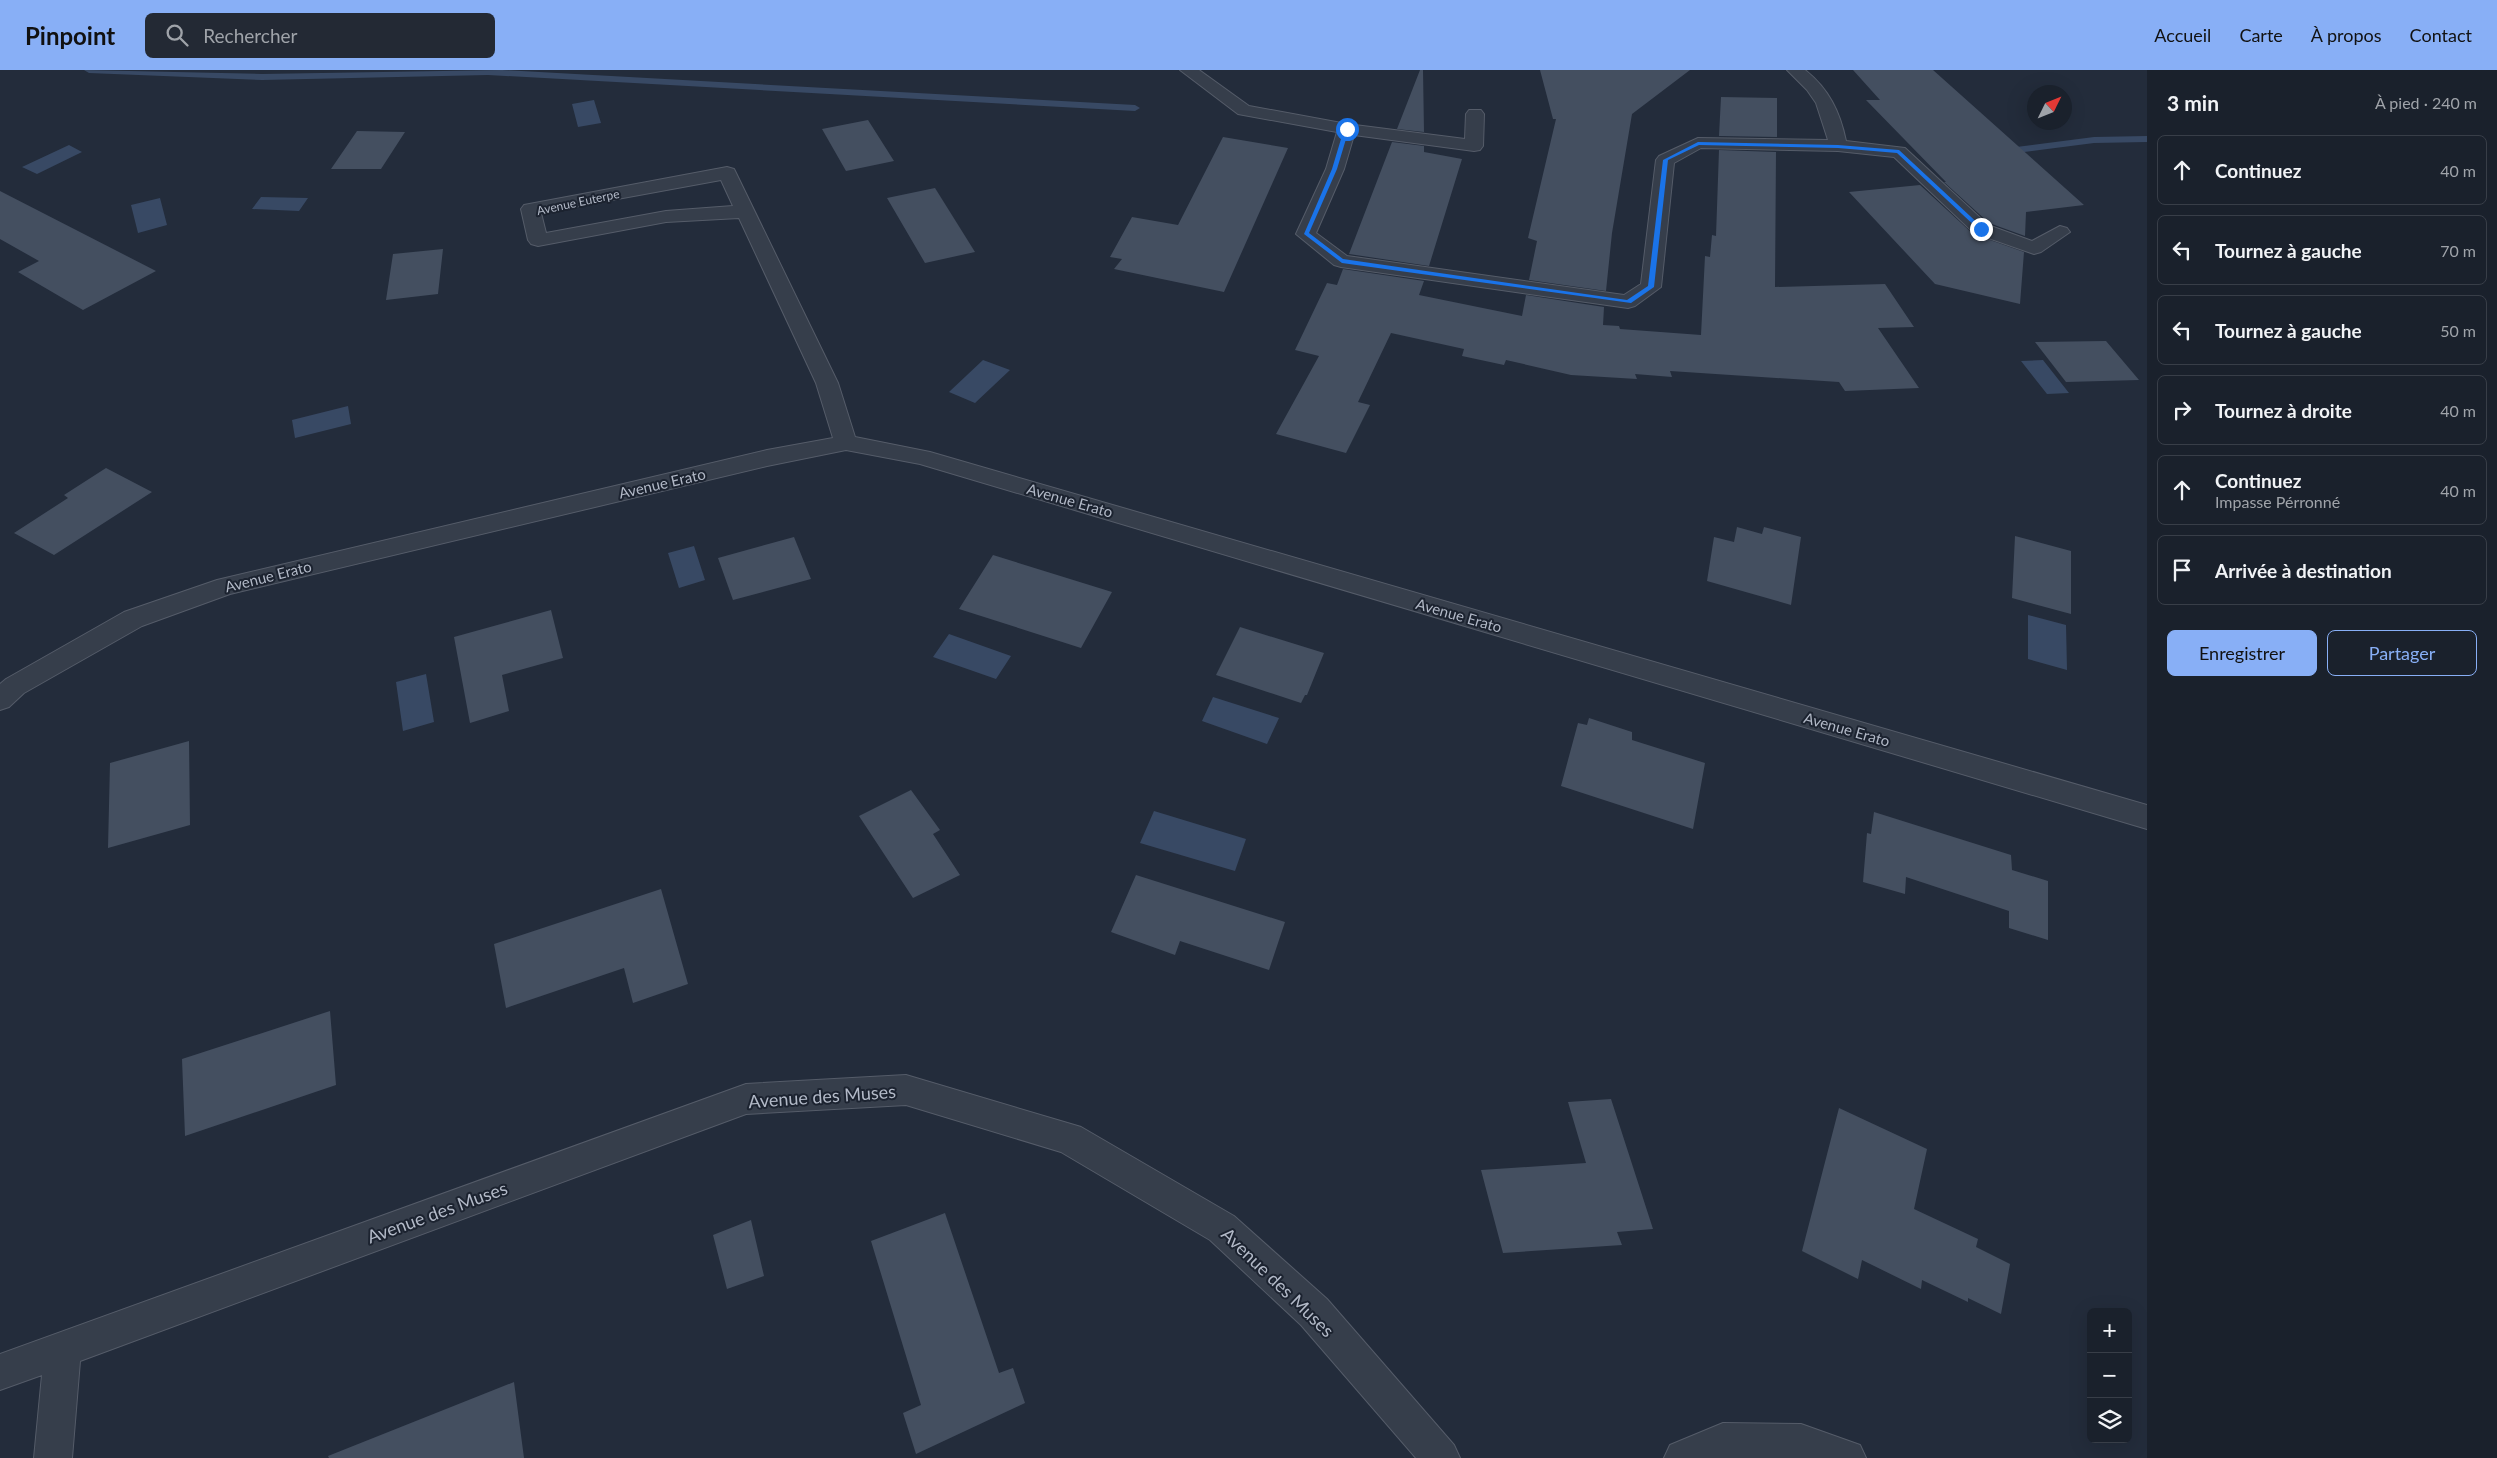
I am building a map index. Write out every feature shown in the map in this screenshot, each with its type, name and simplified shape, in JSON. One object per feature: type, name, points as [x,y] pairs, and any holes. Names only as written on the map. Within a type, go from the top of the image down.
[{"type":"street","points":[[1188,70],[1244,110],[1347,129],[1474,146],[1475,114]]},
{"type":"street","points":[[1796,70],[1816,86],[1833,119],[1838,146]]},
{"type":"street","points":[[1347,129],[1335,169],[1306,234],[1342,261],[1628,302],[1651,287],[1665,160],[1698,143],[1838,146],[1899,152],[1981,229],[2034,248],[2060,232]]},
{"type":"street","name":"Avenue Euterpe","points":[[745,212],[710,211],[661,215],[538,240],[531,209],[728,174],[827,383],[846,443]]},
{"type":"street","name":"Avenue Erato","points":[[0,700],[15,686],[133,619],[226,586],[767,458],[846,443],[932,460],[2147,817]]},
{"type":"street","name":"Avenue des Muses","points":[[0,1372],[746,1099],[906,1090],[1069,1138],[1222,1228],[1314,1312],[1441,1458]]},
{"type":"street","points":[[53,1458],[63,1349]]},
{"type":"street","points":[[1683,1458],[1723,1442],[1801,1443],[1847,1458]]},
{"type":"water","points":[[594,100],[601,123],[578,127],[572,104]]},
{"type":"water","points":[[69,145],[82,152],[37,174],[22,167]]},
{"type":"water","points":[[261,197],[308,198],[299,211],[252,209]]},
{"type":"water","points":[[160,198],[167,225],[138,233],[131,205]]},
{"type":"water","points":[[983,360],[1010,370],[975,403],[949,392]]},
{"type":"water","points":[[2043,360],[2069,393],[2047,394],[2021,361]]},
{"type":"water","points":[[348,406],[351,424],[295,438],[292,420]]},
{"type":"water","points":[[694,546],[705,580],[679,588],[668,553]]},
{"type":"water","points":[[2028,615],[2066,625],[2067,670],[2028,659]]},
{"type":"water","points":[[949,634],[1011,656],[996,679],[933,657]]},
{"type":"water","points":[[426,674],[434,722],[403,731],[396,682]]},
{"type":"water","points":[[1213,697],[1279,718],[1267,744],[1202,721]]},
{"type":"water","points":[[1154,811],[1246,839],[1235,871],[1140,843]]},
{"type":"building","points":[[1420,70],[1423,70],[1424,132],[1397,129]]},
{"type":"building","points":[[1540,70],[1690,70],[1632,114],[1612,233],[1606,291],[1529,280],[1537,241],[1528,238],[1556,119],[1553,119]]},
{"type":"building","points":[[1853,70],[1933,70],[2084,205],[2026,212],[2025,236],[1989,223],[1944,182],[1946,182],[1866,100],[1880,100]]},
{"type":"building","points":[[1721,97],[1777,98],[1777,137],[1719,136]]},
{"type":"building","points":[[868,120],[894,161],[846,171],[822,129]]},
{"type":"building","points":[[357,131],[405,132],[381,169],[331,169]]},
{"type":"building","points":[[1223,137],[1288,148],[1224,292],[1114,269],[1122,259],[1110,257],[1132,217],[1178,225]]},
{"type":"building","points":[[1392,142],[1424,146],[1424,152],[1462,159],[1429,266],[1349,254]]},
{"type":"building","points":[[1719,150],[1776,152],[1775,287],[1885,284],[1914,327],[1878,328],[1919,388],[1845,391],[1839,382],[1670,371],[1672,377],[1635,374],[1637,379],[1571,375],[1506,360],[1504,365],[1462,356],[1464,349],[1391,333],[1358,402],[1370,405],[1346,453],[1276,434],[1319,356],[1295,350],[1327,283],[1337,285],[1343,269],[1424,281],[1419,295],[1522,316],[1526,295],[1604,307],[1603,325],[1619,326],[1620,329],[1701,335],[1705,256],[1710,257],[1712,235],[1716,236]]},
{"type":"building","points":[[1920,185],[1973,234],[2024,252],[2020,304],[1935,284],[1849,192]]},
{"type":"building","points":[[935,188],[975,252],[925,263],[887,198]]},
{"type":"building","points":[[0,191],[156,271],[83,310],[18,272],[39,261],[0,239]]},
{"type":"building","points":[[443,249],[438,294],[386,300],[393,254]]},
{"type":"building","points":[[2106,341],[2139,380],[2066,382],[2035,342]]},
{"type":"building","points":[[106,468],[152,492],[54,555],[14,533],[68,498],[64,495]]},
{"type":"building","points":[[1737,527],[1762,534],[1764,527],[1801,537],[1791,605],[1707,581],[1714,537],[1734,542]]},
{"type":"building","points":[[2015,536],[2071,551],[2071,614],[2012,598]]},
{"type":"building","points":[[794,537],[811,579],[733,600],[718,558]]},
{"type":"building","points":[[993,555],[1112,592],[1081,648],[959,609]]},
{"type":"building","points":[[551,610],[563,658],[502,675],[509,711],[470,723],[454,637]]},
{"type":"building","points":[[1240,627],[1324,653],[1307,695],[1305,695],[1301,703],[1216,675]]},
{"type":"building","points":[[1589,718],[1632,732],[1632,740],[1705,763],[1693,829],[1561,786],[1578,723],[1587,725]]},
{"type":"building","points":[[189,741],[190,825],[108,848],[110,763]]},
{"type":"building","points":[[911,790],[940,830],[933,834],[960,875],[913,898],[859,816]]},
{"type":"building","points":[[1874,812],[2011,855],[2012,870],[2048,881],[2048,940],[2009,928],[2009,911],[1906,877],[1905,894],[1863,882],[1867,833],[1871,834]]},
{"type":"building","points":[[1136,875],[1285,922],[1269,970],[1180,941],[1175,955],[1111,932]]},
{"type":"building","points":[[661,889],[688,984],[633,1003],[624,968],[506,1008],[494,944]]},
{"type":"building","points":[[330,1011],[336,1085],[185,1136],[182,1059]]},
{"type":"building","points":[[1611,1099],[1653,1229],[1617,1232],[1622,1245],[1503,1253],[1481,1170],[1586,1163],[1568,1102]]},
{"type":"building","points":[[1839,1108],[1927,1149],[1914,1209],[1978,1239],[1976,1247],[2010,1264],[2001,1314],[1968,1298],[1968,1302],[1922,1280],[1921,1289],[1862,1260],[1858,1279],[1802,1251]]},
{"type":"building","points":[[945,1213],[999,1373],[1013,1368],[1025,1403],[916,1454],[903,1413],[921,1405],[871,1241]]},
{"type":"building","points":[[751,1220],[764,1276],[727,1289],[713,1235]]},
{"type":"building","points":[[514,1382],[524,1458],[329,1458],[328,1456]]},
{"type":"waterway","points":[[89,70],[262,77],[488,72],[1135,108]]},
{"type":"waterway","points":[[2001,152],[2094,140],[2147,139]]},
{"type":"route","points":[[1347,129],[1335,169],[1306,234],[1342,261],[1628,302],[1651,287],[1665,160],[1698,143],[1838,146],[1899,152],[1981,229]]}]
